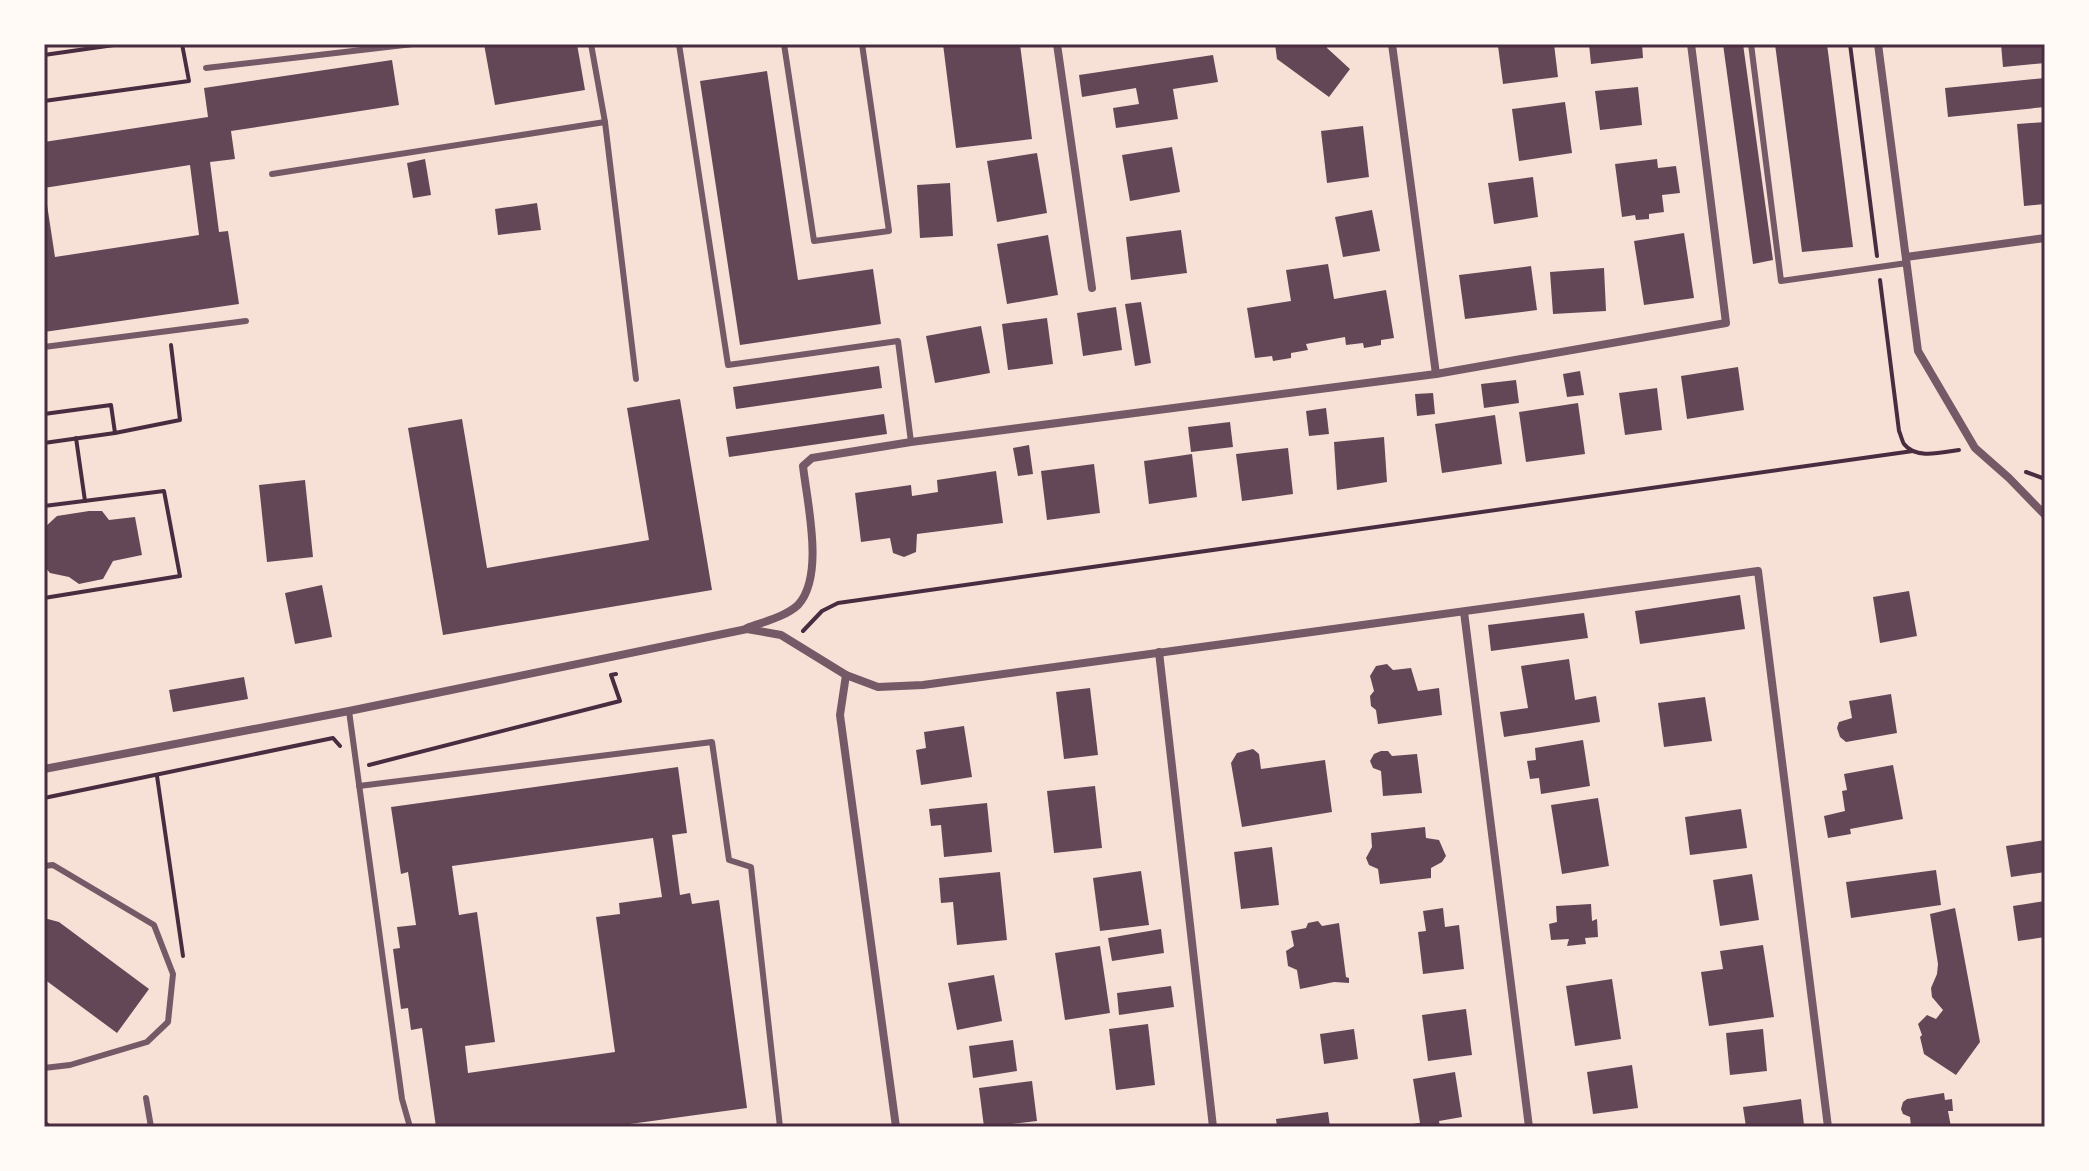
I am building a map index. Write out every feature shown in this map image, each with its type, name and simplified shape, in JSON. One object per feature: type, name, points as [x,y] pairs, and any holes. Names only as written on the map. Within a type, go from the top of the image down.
[{"type":"street","points":[[1057,44],[1092,288]]},
{"type":"street","points":[[1392,44],[1436,374]]},
{"type":"street","points":[[44,769],[349,711],[747,629],[783,614],[797,605],[806,592],[813,555],[803,466],[812,458],[911,442],[1436,374],[1726,323],[1691,44]]},
{"type":"street","points":[[1878,44],[1918,351],[1975,448],[2045,515]]},
{"type":"street","points":[[1906,260],[2045,238]]},
{"type":"street","points":[[747,629],[781,635],[846,675],[878,687],[923,685],[1758,571],[1828,1127]]},
{"type":"street","points":[[1464,612],[1529,1127]]},
{"type":"street","points":[[1159,652],[1213,1127]]},
{"type":"street","points":[[846,675],[840,715],[896,1127]]},
{"type":"lane","points":[[206,68],[413,44]]},
{"type":"lane","points":[[591,44],[605,122],[636,379]]},
{"type":"lane","points":[[679,44],[728,365],[898,341],[911,442]]},
{"type":"lane","points":[[784,44],[814,241],[889,231],[862,44]]},
{"type":"lane","points":[[1751,44],[1781,281],[1906,260]]},
{"type":"lane","points":[[272,174],[605,122]]},
{"type":"lane","points":[[44,347],[246,321]]},
{"type":"lane","points":[[349,711],[402,1099],[410,1127]]},
{"type":"lane","points":[[359,786],[712,742],[729,860],[751,867],[780,1127]]},
{"type":"lane","points":[[44,866],[53,865],[154,925],[173,974],[168,1022],[147,1042],[70,1065],[44,1068]]},
{"type":"lane","points":[[146,1098],[151,1127]]},
{"type":"path","points":[[44,55],[79,47],[121,44]]},
{"type":"path","points":[[44,101],[189,81],[182,44]]},
{"type":"path","points":[[44,443],[180,420],[169,330]]},
{"type":"path","points":[[44,414],[111,405],[115,433]]},
{"type":"path","points":[[76,438],[85,501]]},
{"type":"path","points":[[794,643],[822,611],[838,603],[1913,451]]},
{"type":"path","points":[[44,506],[164,491],[180,576],[44,598]]},
{"type":"path","points":[[357,768],[620,701],[611,675],[625,671]]},
{"type":"path","points":[[44,798],[333,738],[340,748]]},
{"type":"path","points":[[157,776],[185,966]]},
{"type":"path","points":[[44,1122],[50,1127]]},
{"type":"building","points":[[484,44],[577,44],[585,90],[495,105]]},
{"type":"building","points":[[943,44],[1020,44],[1032,139],[956,148]]},
{"type":"building","points":[[1275,44],[1326,44],[1350,69],[1329,97],[1277,59]]},
{"type":"building","points":[[1554,44],[1558,77],[1503,84],[1498,46]]},
{"type":"building","points":[[1589,44],[1642,44],[1643,58],[1591,64]]},
{"type":"building","points":[[1723,44],[1743,44],[1773,260],[1753,264]]},
{"type":"building","points":[[1775,44],[1827,44],[1853,247],[1802,252]]},
{"type":"building","points":[[2001,44],[2045,44],[2045,63],[2003,67]]},
{"type":"building","points":[[1213,55],[1218,82],[1173,89],[1178,119],[1116,128],[1113,108],[1139,104],[1136,88],[1082,97],[1079,75]]},
{"type":"building","points":[[392,60],[399,105],[231,131],[235,159],[210,162],[219,232],[228,231],[239,304],[44,332],[44,198],[55,257],[199,235],[190,165],[44,188],[44,142],[208,117],[204,88]]},
{"type":"building","points":[[767,71],[798,280],[873,269],[881,324],[740,345],[700,81]]},
{"type":"building","points":[[2045,78],[2045,107],[1948,117],[1945,88]]},
{"type":"building","points":[[1638,87],[1642,125],[1600,130],[1595,91]]},
{"type":"building","points":[[1565,102],[1572,153],[1519,161],[1512,109]]},
{"type":"building","points":[[2045,122],[2045,204],[2024,206],[2017,124]]},
{"type":"building","points":[[1363,126],[1369,177],[1327,183],[1321,131]]},
{"type":"building","points":[[1172,147],[1180,192],[1130,201],[1122,155]]},
{"type":"building","points":[[1037,153],[1047,213],[997,222],[987,161]]},
{"type":"building","points":[[425,159],[431,195],[413,198],[407,163]]},
{"type":"building","points":[[1657,159],[1658,168],[1676,166],[1680,193],[1662,195],[1664,212],[1649,214],[1649,219],[1636,220],[1635,215],[1622,217],[1615,164]]},
{"type":"building","points":[[1533,177],[1538,217],[1494,224],[1488,183]]},
{"type":"building","points":[[950,183],[953,236],[920,238],[917,185]]},
{"type":"building","points":[[537,203],[541,230],[498,235],[495,209]]},
{"type":"building","points":[[1372,210],[1380,251],[1343,257],[1335,217]]},
{"type":"building","points":[[1181,230],[1187,273],[1131,280],[1126,237]]},
{"type":"building","points":[[1684,233],[1694,298],[1644,305],[1634,241]]},
{"type":"building","points":[[1048,235],[1058,295],[1007,304],[997,244]]},
{"type":"building","points":[[1328,264],[1334,299],[1386,290],[1394,338],[1381,340],[1381,345],[1364,348],[1363,343],[1346,345],[1345,337],[1306,344],[1308,350],[1291,353],[1291,358],[1273,361],[1272,356],[1255,358],[1247,308],[1291,301],[1286,270]]},
{"type":"building","points":[[1531,266],[1537,310],[1465,319],[1459,275]]},
{"type":"building","points":[[1604,268],[1606,311],[1553,314],[1550,272]]},
{"type":"building","points":[[1141,302],[1151,363],[1135,366],[1125,304]]},
{"type":"building","points":[[1116,307],[1122,350],[1083,356],[1077,313]]},
{"type":"building","points":[[1047,318],[1053,364],[1008,370],[1002,324]]},
{"type":"building","points":[[981,326],[990,373],[935,383],[926,336]]},
{"type":"building","points":[[879,366],[882,388],[736,409],[733,387]]},
{"type":"building","points":[[1738,367],[1744,410],[1687,419],[1681,376]]},
{"type":"building","points":[[1580,371],[1584,395],[1567,397],[1563,374]]},
{"type":"building","points":[[1516,380],[1519,403],[1484,408],[1481,384]]},
{"type":"building","points":[[1657,388],[1662,430],[1625,435],[1619,393]]},
{"type":"building","points":[[1433,393],[1435,414],[1417,416],[1415,394]]},
{"type":"building","points":[[680,399],[712,590],[443,635],[408,428],[462,419],[487,568],[649,540],[627,408]]},
{"type":"building","points":[[1578,403],[1585,454],[1526,462],[1519,412]]},
{"type":"building","points":[[1326,408],[1329,434],[1309,436],[1306,411]]},
{"type":"building","points":[[884,414],[887,434],[729,457],[726,437]]},
{"type":"building","points":[[1495,415],[1502,464],[1442,473],[1435,424]]},
{"type":"building","points":[[1230,422],[1233,447],[1191,452],[1188,427]]},
{"type":"building","points":[[1384,437],[1387,482],[1337,490],[1334,442]]},
{"type":"building","points":[[1029,445],[1033,474],[1018,476],[1013,448]]},
{"type":"building","points":[[1288,448],[1293,494],[1242,501],[1236,454]]},
{"type":"building","points":[[1192,454],[1197,497],[1149,504],[1144,461]]},
{"type":"building","points":[[1094,464],[1100,513],[1047,520],[1041,471]]},
{"type":"building","points":[[996,471],[1003,523],[917,534],[916,552],[904,557],[893,553],[890,538],[861,542],[855,493],[911,485],[912,496],[938,492],[937,480]]},
{"type":"building","points":[[305,480],[313,557],[267,562],[259,485]]},
{"type":"building","points":[[102,511],[109,520],[135,517],[142,555],[113,561],[103,579],[79,584],[69,577],[50,573],[44,566],[44,528],[57,516]]},
{"type":"building","points":[[322,585],[332,637],[295,644],[285,593]]},
{"type":"building","points":[[1909,591],[1917,636],[1880,643],[1873,597]]},
{"type":"building","points":[[1740,595],[1745,629],[1640,644],[1635,611]]},
{"type":"building","points":[[1584,613],[1588,638],[1491,651],[1488,625]]},
{"type":"building","points":[[1569,659],[1575,700],[1596,696],[1600,722],[1504,737],[1500,712],[1528,708],[1521,666]]},
{"type":"building","points":[[1387,664],[1393,670],[1411,668],[1418,691],[1439,688],[1442,715],[1378,724],[1376,710],[1371,706],[1370,696],[1374,691],[1370,676],[1376,666]]},
{"type":"building","points":[[244,677],[248,699],[173,712],[169,690]]},
{"type":"building","points":[[1090,688],[1098,755],[1064,759],[1056,692]]},
{"type":"building","points":[[1891,694],[1897,733],[1846,742],[1840,737],[1839,722],[1852,718],[1849,701]]},
{"type":"building","points":[[1705,697],[1712,741],[1664,747],[1658,703]]},
{"type":"building","points":[[964,726],[972,777],[921,785],[916,750],[926,748],[924,732]]},
{"type":"building","points":[[1583,740],[1590,786],[1541,794],[1539,778],[1530,779],[1527,761],[1536,760],[1535,748]]},
{"type":"building","points":[[1253,749],[1259,754],[1261,769],[1325,760],[1332,812],[1242,827],[1231,763],[1237,753]]},
{"type":"building","points":[[1388,751],[1392,756],[1417,754],[1422,793],[1383,796],[1381,771],[1373,768],[1370,761],[1374,754]]},
{"type":"building","points":[[1893,765],[1903,819],[1850,829],[1851,834],[1828,838],[1824,816],[1845,811],[1842,791],[1847,790],[1844,774]]},
{"type":"building","points":[[678,767],[687,833],[672,835],[680,895],[690,893],[692,904],[719,900],[747,1108],[608,1127],[436,1127],[422,1028],[411,1030],[408,1008],[401,1009],[393,949],[400,948],[397,927],[416,925],[408,872],[401,874],[391,807]],"holes":[[[653,838],[662,897],[619,903],[620,914],[596,917],[615,1052],[468,1073],[465,1046],[495,1042],[477,912],[459,915],[452,866]]]},
{"type":"building","points":[[1095,786],[1102,848],[1054,853],[1047,791]]},
{"type":"building","points":[[1598,798],[1609,866],[1562,874],[1551,805]]},
{"type":"building","points":[[987,803],[992,852],[944,857],[941,825],[931,826],[929,809]]},
{"type":"building","points":[[1741,809],[1747,848],[1690,855],[1685,817]]},
{"type":"building","points":[[1425,827],[1426,838],[1439,840],[1446,856],[1431,868],[1431,878],[1380,884],[1378,869],[1369,865],[1366,858],[1372,847],[1371,833]]},
{"type":"building","points":[[2045,840],[2045,872],[2011,877],[2006,846]]},
{"type":"building","points":[[1272,847],[1279,905],[1241,909],[1234,852]]},
{"type":"building","points":[[1936,870],[1941,905],[1851,918],[1846,882]]},
{"type":"building","points":[[1141,871],[1149,925],[1100,931],[1093,878]]},
{"type":"building","points":[[1000,872],[1007,940],[957,945],[953,902],[941,903],[939,878]]},
{"type":"building","points":[[1752,874],[1759,920],[1720,926],[1713,880]]},
{"type":"building","points":[[2045,901],[2045,937],[2018,941],[2013,906]]},
{"type":"building","points":[[1591,904],[1592,921],[1597,919],[1598,937],[1585,938],[1586,944],[1567,946],[1569,939],[1551,940],[1549,924],[1557,922],[1556,906]]},
{"type":"building","points":[[1443,908],[1445,927],[1459,925],[1464,969],[1423,974],[1418,932],[1426,931],[1423,911]]},
{"type":"building","points":[[1955,908],[1980,1042],[1956,1075],[1924,1054],[1918,1024],[1927,1015],[1936,1019],[1943,1010],[1932,997],[1931,988],[1938,964],[1930,914]]},
{"type":"building","points":[[44,918],[59,922],[149,989],[117,1033],[44,979]]},
{"type":"building","points":[[1318,921],[1322,926],[1339,923],[1349,983],[1334,982],[1300,989],[1297,970],[1288,966],[1286,951],[1294,946],[1291,931]]},
{"type":"building","points":[[1161,929],[1164,953],[1112,961],[1108,938]]},
{"type":"building","points":[[1763,945],[1774,1017],[1709,1026],[1701,972],[1723,969],[1720,951]]},
{"type":"building","points":[[1100,946],[1110,1013],[1065,1020],[1055,953]]},
{"type":"building","points":[[994,975],[1002,1021],[957,1030],[948,983]]},
{"type":"building","points":[[1612,979],[1621,1039],[1575,1046],[1566,986]]},
{"type":"building","points":[[1171,986],[1174,1007],[1119,1015],[1117,993]]},
{"type":"building","points":[[1466,1009],[1472,1055],[1428,1061],[1422,1015]]},
{"type":"building","points":[[1148,1024],[1155,1085],[1116,1090],[1109,1029]]},
{"type":"building","points":[[1354,1029],[1358,1059],[1324,1064],[1320,1034]]},
{"type":"building","points":[[1763,1029],[1767,1071],[1730,1075],[1726,1033]]},
{"type":"building","points":[[1013,1040],[1017,1071],[973,1078],[969,1046]]},
{"type":"building","points":[[1632,1065],[1638,1108],[1593,1114],[1587,1072]]},
{"type":"building","points":[[1455,1072],[1462,1117],[1439,1121],[1440,1127],[1405,1127],[1420,1123],[1413,1079]]},
{"type":"building","points":[[1032,1081],[1037,1121],[984,1127],[979,1088]]},
{"type":"building","points":[[1944,1093],[1945,1100],[1952,1099],[1953,1111],[1948,1111],[1951,1127],[1911,1127],[1910,1117],[1903,1114],[1901,1109],[1903,1102]]},
{"type":"building","points":[[1801,1099],[1804,1125],[1746,1127],[1743,1107]]},
{"type":"building","points":[[1328,1112],[1330,1127],[1277,1127],[1276,1119]]}]
